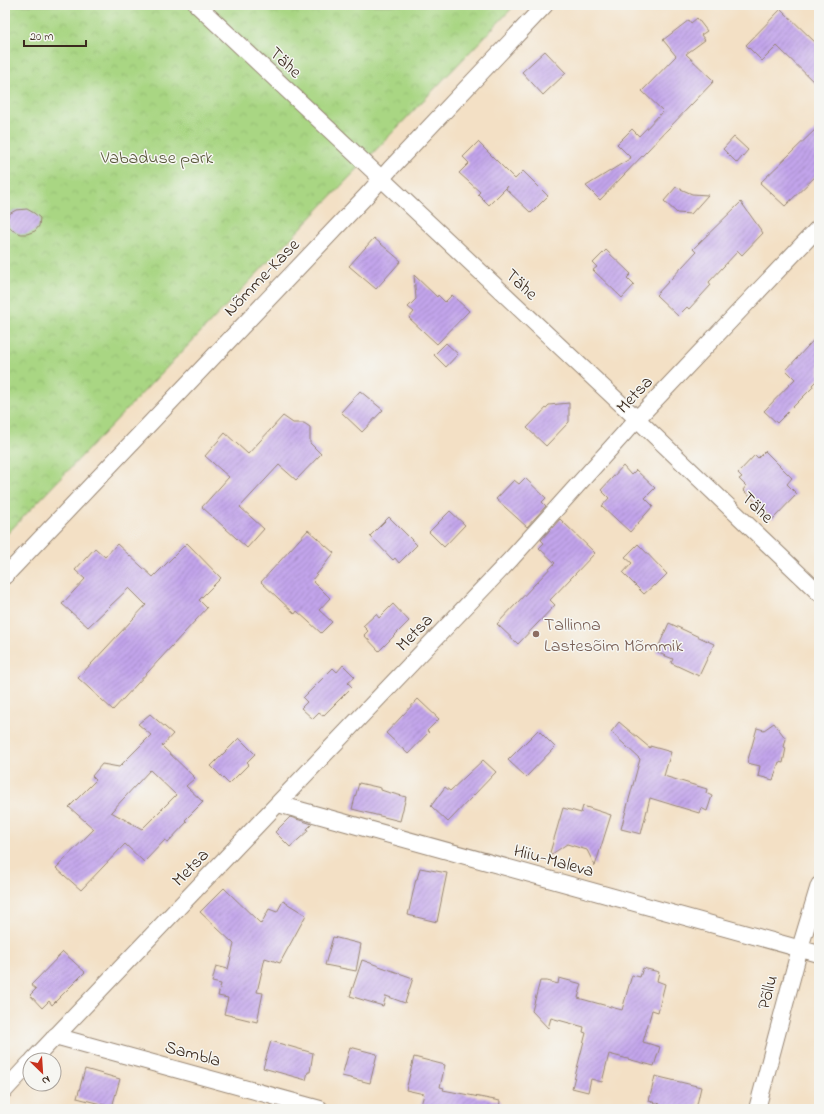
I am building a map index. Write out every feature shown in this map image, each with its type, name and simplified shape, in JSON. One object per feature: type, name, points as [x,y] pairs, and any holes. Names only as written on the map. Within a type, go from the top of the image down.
[{"type":"street","name":"Tähe","points":[[196,5],[637,419],[819,593]]},
{"type":"street","name":"Nõmme-Kase","points":[[5,576],[545,5]]},
{"type":"street","name":"Metsa","points":[[40,1052],[511,559],[637,419],[819,227]]},
{"type":"street","name":"Hiiu-Maleva","points":[[278,804],[819,954]]},
{"type":"street","name":"Põllu","points":[[757,1109],[800,948],[819,885]]},
{"type":"street","name":"Sambla","points":[[55,1036],[320,1109]]},
{"type":"street","points":[[5,1090],[22,1072]]},
{"type":"green space","name":"Vabaduse park","points":[[5,5],[515,5],[5,536]]},
{"type":"building","points":[[781,9],[819,46],[819,87],[777,46],[762,61],[746,45]]},
{"type":"building","points":[[697,18],[707,31],[701,35],[705,40],[686,54],[714,81],[600,200],[586,186],[631,158],[617,144],[632,129],[639,136],[663,111],[642,91],[676,56],[663,40],[689,20],[691,23]]},
{"type":"building","points":[[545,51],[566,73],[543,95],[522,72]]},
{"type":"building","points":[[819,126],[819,173],[785,206],[760,183]]},
{"type":"building","points":[[734,137],[748,150],[737,163],[723,149]]},
{"type":"building","points":[[478,142],[515,179],[523,171],[548,196],[531,213],[506,189],[508,186],[489,205],[478,194],[480,192],[459,173],[469,163],[463,157]]},
{"type":"building","points":[[676,187],[692,194],[708,195],[691,214],[677,213],[664,201]]},
{"type":"building","points":[[741,202],[763,233],[742,255],[738,251],[709,282],[711,285],[689,309],[687,307],[678,316],[656,295],[696,252],[693,249]]},
{"type":"building","points":[[27,209],[40,218],[39,226],[35,231],[27,234],[21,234],[12,230],[8,225],[7,219],[9,214],[16,210]]},
{"type":"building","points":[[374,238],[401,261],[376,289],[349,266]]},
{"type":"building","points":[[606,250],[631,274],[627,278],[634,285],[622,298],[593,270],[597,267],[593,263]]},
{"type":"building","points":[[414,275],[437,297],[438,295],[445,302],[452,295],[469,311],[437,344],[409,318],[414,312],[408,307],[416,299]]},
{"type":"building","points":[[819,334],[819,378],[812,385],[813,387],[777,423],[764,411],[795,379],[786,370]]},
{"type":"building","points":[[446,343],[458,354],[446,367],[434,355]]},
{"type":"building","points":[[360,391],[383,410],[362,432],[341,412]]},
{"type":"building","points":[[569,403],[569,422],[546,446],[527,428],[549,405]]},
{"type":"building","points":[[283,416],[293,423],[304,423],[310,427],[310,443],[321,454],[296,480],[279,465],[240,507],[264,529],[247,548],[202,507],[229,477],[205,456],[225,433],[248,454]]},
{"type":"building","points":[[765,451],[792,478],[787,484],[797,494],[773,519],[743,490],[746,486],[739,479],[742,477],[738,473],[755,455],[758,458]]},
{"type":"building","points":[[623,466],[631,475],[636,470],[655,488],[645,498],[653,506],[630,532],[602,506],[609,498],[601,490]]},
{"type":"building","points":[[525,478],[546,498],[542,502],[546,506],[527,527],[496,499],[514,480],[519,484]]},
{"type":"building","points":[[450,511],[465,525],[444,547],[429,532]]},
{"type":"building","points":[[389,517],[417,545],[399,563],[395,558],[393,560],[370,536]]},
{"type":"building","points":[[560,519],[595,553],[550,600],[555,605],[518,644],[497,624],[555,563],[539,548],[544,543],[541,540]]},
{"type":"building","points":[[308,530],[334,553],[312,580],[330,598],[319,610],[332,622],[321,633],[297,611],[295,614],[261,582]]},
{"type":"building","points":[[187,543],[221,578],[199,600],[207,608],[113,710],[78,678],[146,605],[129,588],[88,627],[62,604],[85,579],[75,570],[95,548],[105,557],[117,544],[153,577]]},
{"type":"building","points":[[638,544],[667,574],[644,594],[623,573],[632,563],[625,557]]},
{"type":"building","points":[[393,604],[409,621],[379,651],[364,635],[368,631],[363,626],[376,614],[379,618]]},
{"type":"building","points":[[669,623],[714,644],[699,676],[671,663],[673,659],[656,652]]},
{"type":"building","points":[[343,665],[355,677],[348,683],[352,687],[323,716],[319,713],[313,719],[301,708],[307,702],[303,698],[333,668],[337,672]]},
{"type":"building","points":[[418,699],[439,719],[408,754],[386,733]]},
{"type":"building","points":[[150,714],[173,734],[162,746],[195,778],[186,786],[203,802],[185,820],[187,822],[168,842],[165,840],[144,862],[125,844],[81,890],[56,868],[94,829],[69,807],[96,780],[92,776],[102,764],[119,767],[151,735],[138,724]],"holes":[[[150,770],[176,795],[142,829],[111,812]]]},
{"type":"building","points":[[619,722],[650,748],[650,746],[671,752],[664,776],[707,789],[706,793],[712,796],[707,811],[701,808],[699,813],[650,798],[641,834],[621,829],[640,759],[611,732]]},
{"type":"building","points":[[774,723],[786,739],[784,747],[786,748],[783,763],[779,762],[773,780],[758,776],[760,766],[747,763],[757,728],[764,730]]},
{"type":"building","points":[[538,730],[555,747],[526,777],[508,760]]},
{"type":"building","points":[[239,738],[255,754],[247,762],[249,764],[229,784],[211,766]]},
{"type":"building","points":[[483,760],[496,772],[448,822],[431,806],[445,787],[450,791]]},
{"type":"building","points":[[359,783],[381,788],[381,790],[406,797],[400,821],[352,809]]},
{"type":"building","points":[[583,806],[611,815],[595,866],[587,850],[567,844],[549,856],[563,808],[581,813]]},
{"type":"building","points":[[290,817],[312,824],[307,829],[308,831],[290,847],[275,832]]},
{"type":"building","points":[[420,868],[447,873],[437,922],[408,915]]},
{"type":"building","points":[[224,888],[261,924],[269,909],[277,912],[283,901],[306,915],[280,963],[265,958],[257,992],[263,993],[257,1022],[224,1014],[228,998],[218,996],[221,984],[212,982],[216,966],[228,969],[234,944],[200,912]]},
{"type":"building","points":[[333,937],[361,944],[356,971],[325,965]]},
{"type":"building","points":[[63,952],[85,972],[52,1005],[49,1001],[42,1008],[30,995],[36,989],[31,985]]},
{"type":"building","points":[[362,960],[413,978],[405,1003],[386,996],[383,1006],[350,996]]},
{"type":"building","points":[[643,968],[659,972],[657,981],[665,984],[658,1012],[652,1010],[643,1042],[660,1047],[654,1066],[609,1054],[602,1082],[591,1079],[588,1092],[572,1088],[586,1033],[583,1032],[584,1027],[551,1018],[548,1028],[532,1011],[540,981],[558,984],[559,978],[582,984],[578,998],[622,1010],[632,975],[640,977]]},
{"type":"building","points":[[271,1041],[313,1053],[310,1072],[308,1072],[306,1080],[263,1068]]},
{"type":"building","points":[[350,1047],[377,1054],[370,1083],[342,1076]]},
{"type":"building","points":[[414,1057],[445,1065],[440,1087],[444,1088],[443,1090],[500,1101],[499,1109],[420,1109],[424,1094],[406,1090]]},
{"type":"building","points":[[85,1069],[120,1079],[112,1107],[77,1098]]},
{"type":"building","points":[[655,1076],[701,1087],[696,1109],[659,1109],[660,1104],[649,1101]]},
{"type":"place","name":"Tallinna Lastesõim Mõmmik","points":[[536,634]]}]
